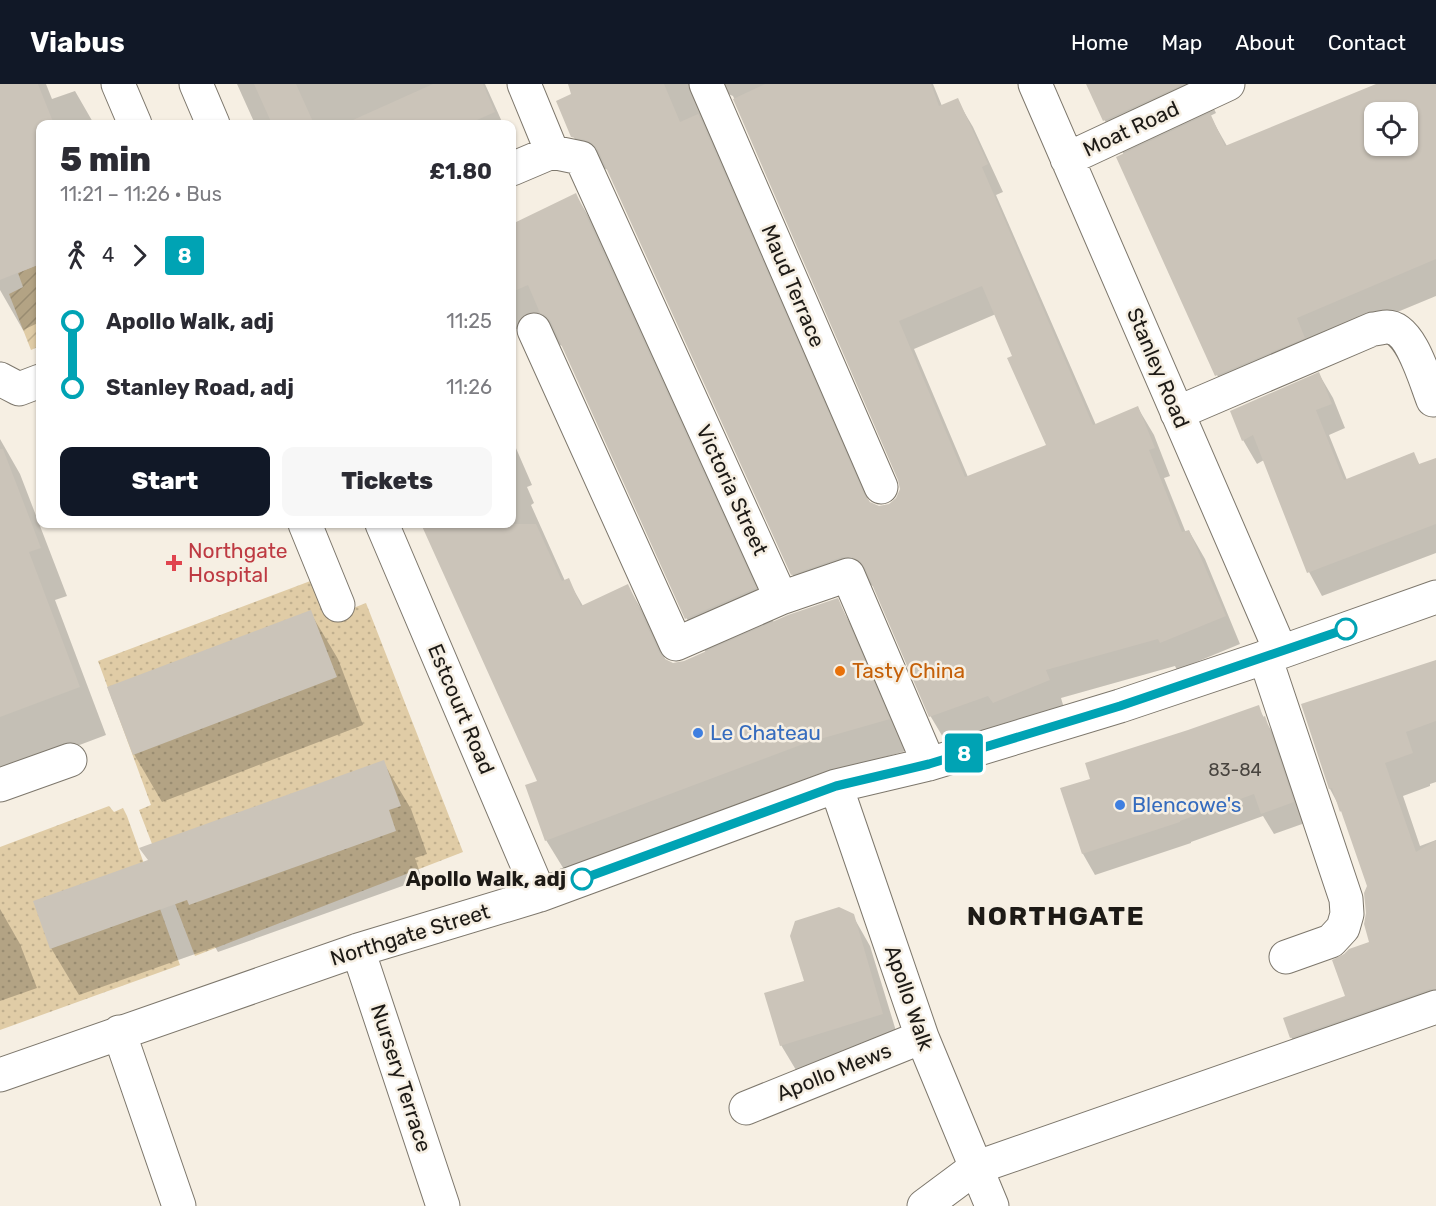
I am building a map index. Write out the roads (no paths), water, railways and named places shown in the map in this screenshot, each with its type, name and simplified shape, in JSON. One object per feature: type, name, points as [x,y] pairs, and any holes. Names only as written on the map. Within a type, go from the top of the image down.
[{"type":"street","points":[[118,84],[133,120]]},
{"type":"street","points":[[196,84],[211,120]]},
{"type":"street","points":[[516,167],[552,152],[524,84]]},
{"type":"street","name":"Maud Terrace","points":[[706,84],[881,487]]},
{"type":"street","name":"Stanley Road","points":[[1035,84],[1177,413],[1273,655],[1346,898],[1347,914],[1343,928],[1331,941],[1286,957]]},
{"type":"street","name":"Moat Road","points":[[1067,159],[1228,84]]},
{"type":"street","name":"Victoria Street","points":[[552,152],[581,158],[781,598]]},
{"type":"street","points":[[1177,413],[1373,329],[1388,327],[1399,330],[1412,347],[1433,399]]},
{"type":"street","points":[[534,330],[676,644],[781,598],[848,575],[929,764]]},
{"type":"street","points":[[0,379],[19,389],[36,383]]},
{"type":"street","points":[[306,528],[338,604]]},
{"type":"street","name":"Estcourt Road","points":[[384,528],[540,894]]},
{"type":"street","name":"Northgate Street","points":[[0,1074],[358,950],[540,894],[836,786],[929,764],[1120,706],[1436,597]]},
{"type":"street","points":[[0,785],[70,760]]},
{"type":"street","name":"Apollo Walk","points":[[836,786],[922,1037],[992,1206]]},
{"type":"street","name":"Nursery Terrace","points":[[358,950],[443,1206]]},
{"type":"street","points":[[924,1206],[975,1168],[1436,1007]]},
{"type":"street","points":[[119,1032],[179,1206]]},
{"type":"street","name":"Apollo Mews","points":[[746,1108],[922,1037]]},
{"type":"place","name":"Northgate Hospital","points":[[174,563]]},
{"type":"place","name":"Tasty China","points":[[840,671]]},
{"type":"place","name":"Le Chateau","points":[[698,733]]},
{"type":"place","name":"Blencowe's","points":[[1120,805]]},
{"type":"place","name":"Apollo Walk, adj","points":[[582,879]]},
{"type":"district","name":"NORTHGATE","points":[[1056,916]]}]
